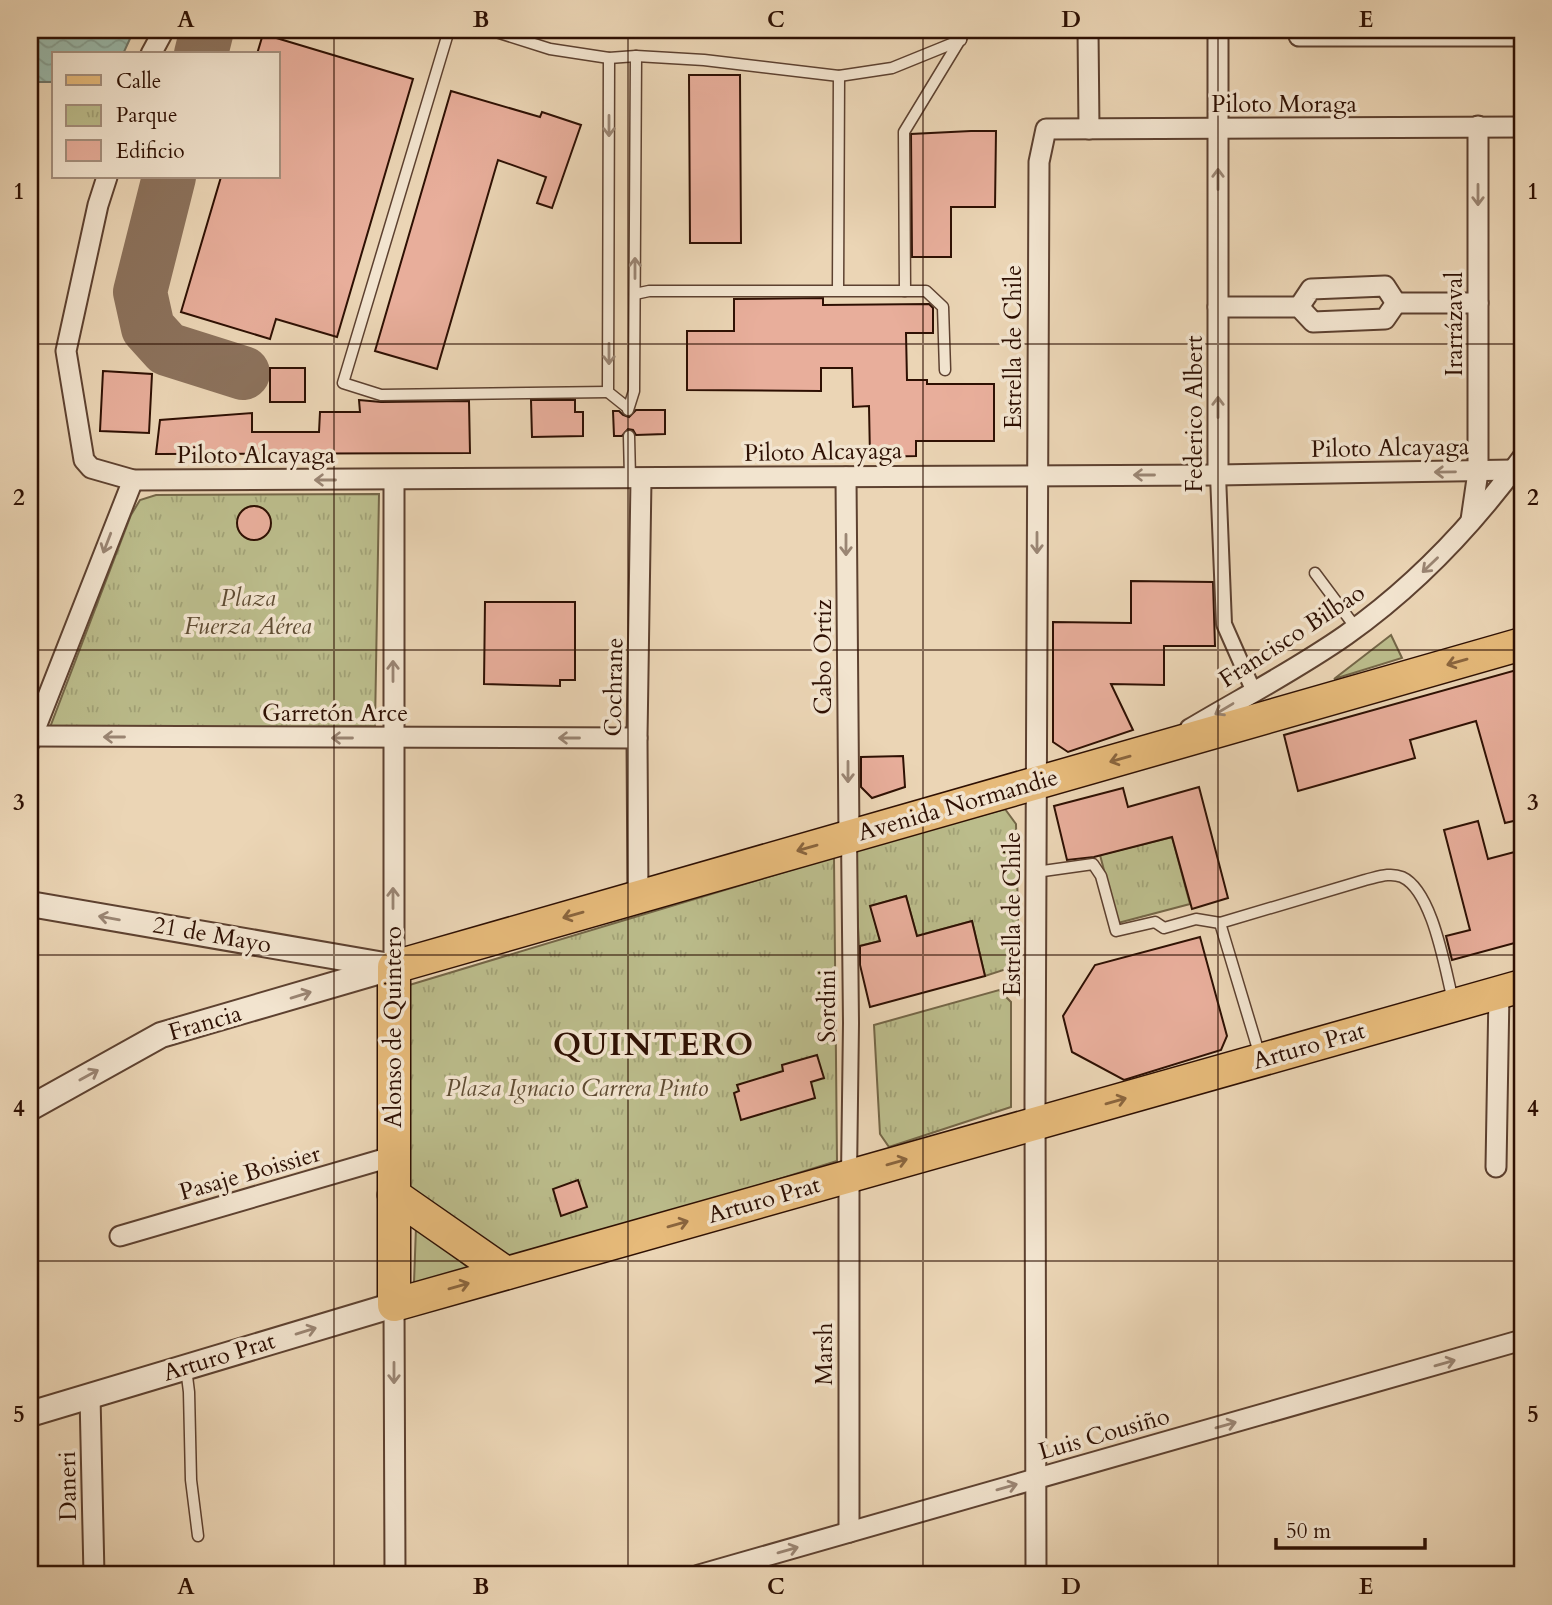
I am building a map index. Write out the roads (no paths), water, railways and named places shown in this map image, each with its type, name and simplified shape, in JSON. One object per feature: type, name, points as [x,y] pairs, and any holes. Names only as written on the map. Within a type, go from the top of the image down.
[{"type":"main road","name":"Avenida Normandie","points":[[394,967],[1522,643]]},
{"type":"main road","name":"Alonso de Quintero","points":[[394,967],[394,1305]]},
{"type":"main road","name":"Arturo Prat","points":[[394,1305],[1511,989]]},
{"type":"main road","points":[[394,1195],[506,1273]]},
{"type":"street","points":[[152,52],[164,30]]},
{"type":"street","points":[[1088,30],[1089,128]]},
{"type":"street","name":"Federico Albert","points":[[1218,30],[1218,475],[1224,624],[1254,692]]},
{"type":"street","points":[[1299,36],[1412,33],[1522,36]]},
{"type":"street","name":"Irarrázaval","points":[[1471,522],[1478,472],[1478,127]]},
{"type":"street","name":"Piloto Moraga","points":[[1046,129],[1522,127]]},
{"type":"street","name":"Estrella de Chile","points":[[1036,1575],[1037,475],[1040,162],[1046,129]]},
{"type":"street","name":"Piloto Alcayaga","points":[[107,178],[98,205],[66,351],[84,460],[91,468],[133,480],[1478,472],[1518,464]]},
{"type":"street","points":[[1299,307],[1311,289],[1385,286],[1396,303]]},
{"type":"street","points":[[1396,303],[1478,303]]},
{"type":"street","points":[[1219,307],[1299,307],[1312,322],[1385,319],[1396,303]]},
{"type":"street","name":"Francisco Bilbao","points":[[1160,747],[1316,655],[1356,628],[1426,569],[1471,522],[1518,464]]},
{"type":"street","name":"Cabo Ortiz","points":[[846,477],[849,836]]},
{"type":"street","name":"Cochrane","points":[[635,478],[638,896]]},
{"type":"street","points":[[31,739],[133,480]]},
{"type":"street","name":"Alonso de Quintero","points":[[394,480],[394,967]]},
{"type":"street","name":"Garretón Arce","points":[[31,739],[637,738]]},
{"type":"street","name":"Sordini","points":[[849,836],[849,1176]]},
{"type":"street","name":"21 de Mayo","points":[[30,904],[394,967]]},
{"type":"street","name":"Francia","points":[[30,1108],[161,1035],[394,967]]},
{"type":"street","name":"Arturo Prat","points":[[1496,1167],[1511,989]]},
{"type":"street","name":"Pasaje Boissier","points":[[120,1236],[394,1156]]},
{"type":"street","name":"Marsh","points":[[849,1176],[849,1532]]},
{"type":"street","name":"Alonso de Quintero","points":[[394,1305],[395,1575]]},
{"type":"street","name":"Arturo Prat","points":[[30,1414],[394,1305]]},
{"type":"street","name":"Luis Cousiño","points":[[699,1575],[1522,1340]]},
{"type":"street","name":"Daneri","points":[[90,1396],[94,1575]]},
{"type":"lane","points":[[449,30],[343,383],[381,395],[608,392],[628,409],[634,391],[636,56]]},
{"type":"lane","points":[[491,30],[550,48],[609,58],[636,56],[704,60],[839,76],[892,68],[961,40]]},
{"type":"lane","points":[[905,291],[904,132],[965,30]]},
{"type":"lane","points":[[608,392],[609,58]]},
{"type":"lane","points":[[838,290],[839,76]]},
{"type":"lane","points":[[635,294],[649,291],[926,291],[943,307],[945,370]]},
{"type":"lane","points":[[629,436],[635,478]]},
{"type":"lane","points":[[1315,573],[1356,628]]},
{"type":"lane","points":[[1037,872],[1093,864],[1101,876],[1116,931],[1155,922],[1164,928],[1196,919],[1220,923],[1365,880],[1386,875],[1400,876],[1412,883],[1431,917],[1454,1005]]},
{"type":"lane","points":[[1220,923],[1261,1060]]},
{"type":"lane","points":[[186,1367],[191,1480],[198,1535]]},
{"type":"water","points":[[30,30],[134,30],[124,52],[52,52],[52,82],[30,82]]},
{"type":"district","name":"QUINTERO","points":[[654,1045]]},
{"type":"park label","name":"Plaza Fuerza Aérea","points":[[248,612]]},
{"type":"park label","name":"Plaza Ignacio Carrera Pinto","points":[[577,1088]]}]
